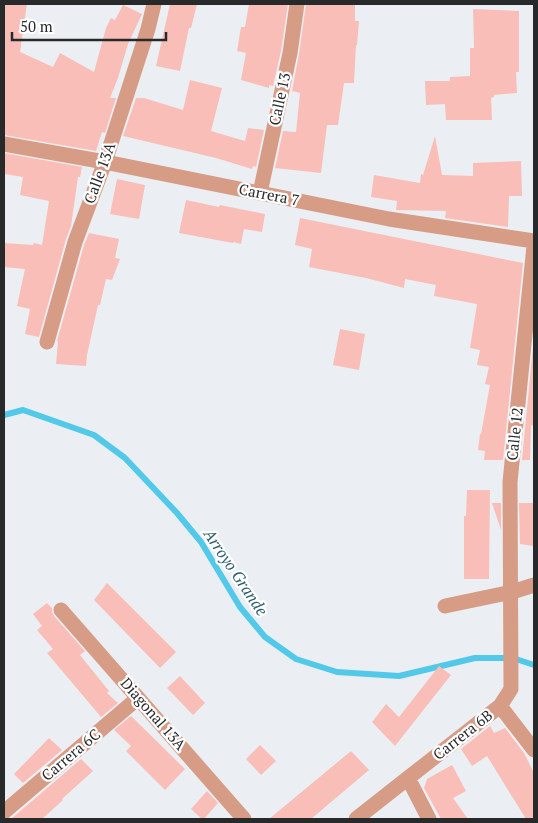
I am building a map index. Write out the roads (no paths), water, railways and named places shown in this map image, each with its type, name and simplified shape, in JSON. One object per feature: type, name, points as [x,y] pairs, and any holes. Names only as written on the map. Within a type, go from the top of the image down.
[{"type":"street","name":"Calle 13A","points":[[47,342],[75,242],[105,162],[148,29],[154,4]]},
{"type":"street","name":"Calle 13","points":[[260,193],[290,52],[298,4]]},
{"type":"street","name":"Carrera 7","points":[[4,144],[105,162],[389,219],[534,241]]},
{"type":"street","name":"Calle 12","points":[[511,621],[510,482],[534,246]]},
{"type":"street","points":[[445,606],[512,592],[534,585]]},
{"type":"street","name":"Diagonal 13A","points":[[62,610],[244,819]]},
{"type":"street","name":"Carrera 6B","points":[[356,819],[500,706],[512,689],[511,621]]},
{"type":"street","name":"Carrera 6C","points":[[4,812],[138,698]]},
{"type":"street","points":[[500,706],[534,750]]},
{"type":"street","points":[[408,778],[429,819]]},
{"type":"waterway","name":"Arroyo Grande","points":[[4,415],[23,410],[94,435],[125,458],[177,513],[201,542],[240,607],[265,637],[296,659],[337,672],[399,676],[475,658],[513,658],[534,665]]}]
